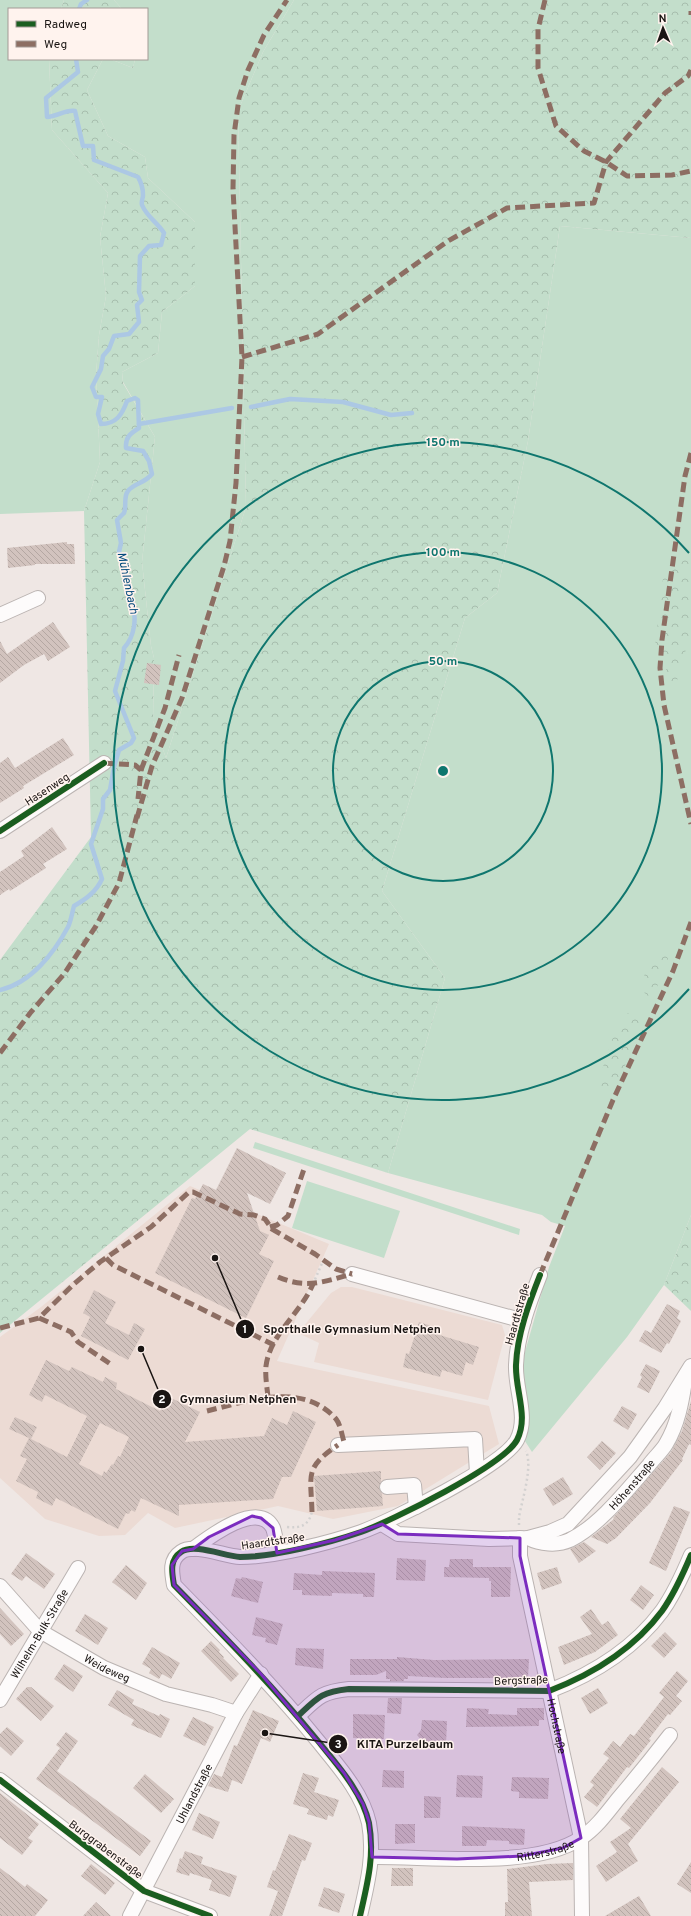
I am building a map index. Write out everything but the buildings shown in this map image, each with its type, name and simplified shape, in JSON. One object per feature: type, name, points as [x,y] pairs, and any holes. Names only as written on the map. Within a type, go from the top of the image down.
[{"type":"street","points":[[0,614],[38,598]]},
{"type":"street","name":"Hasenweg","points":[[0,831],[104,763]]},
{"type":"street","points":[[352,1274],[524,1321]]},
{"type":"street","name":"Haardtstraße","points":[[360,1916],[372,1857],[369,1822],[363,1804],[344,1773],[298,1716],[260,1674],[174,1585],[172,1565],[176,1557],[182,1551],[194,1549],[240,1557],[277,1553],[336,1540],[382,1524],[416,1507],[477,1473],[504,1453],[516,1440],[521,1422],[521,1406],[516,1367],[517,1353],[524,1321],[540,1275]]},
{"type":"street","name":"Höhenstraße","points":[[382,1524],[398,1534],[489,1539],[524,1538],[550,1532],[568,1524],[630,1456],[665,1408],[688,1370]]},
{"type":"street","name":"Höhenstraße","points":[[524,1538],[537,1542],[551,1543],[569,1540],[590,1526],[625,1494],[666,1444],[681,1407],[688,1370]]},
{"type":"street","points":[[338,1445],[475,1439],[477,1473]]},
{"type":"street","points":[[387,1486],[414,1485],[416,1507]]},
{"type":"street","name":"Haardtstraße","points":[[194,1549],[209,1537],[252,1516],[261,1518],[272,1528],[277,1553]]},
{"type":"street","name":"Hochstraße","points":[[524,1538],[520,1556],[581,1838],[582,1916]]},
{"type":"street","name":"Bergstraße","points":[[298,1716],[318,1697],[330,1691],[349,1689],[549,1691],[576,1681],[607,1664],[631,1645],[662,1611],[679,1583],[691,1555]]},
{"type":"street","name":"Wilhelm-Bulk-Straße","points":[[0,1700],[78,1568]]},
{"type":"street","name":"Weideweg","points":[[0,1586],[40,1632],[58,1643],[123,1676],[166,1694],[212,1705],[236,1713]]},
{"type":"street","name":"Uhlandstraße","points":[[130,1916],[236,1713],[260,1674]]},
{"type":"street","name":"Ritterstraße","points":[[372,1857],[456,1859],[522,1856],[563,1848],[581,1838],[598,1824],[670,1736]]},
{"type":"street","name":"Burggrabenstraße","points":[[0,1780],[144,1891],[210,1916]]},
{"type":"path","points":[[313,1284],[323,1261]]},
{"type":"path","points":[[516,1440],[525,1449],[529,1458],[519,1517],[524,1538]]},
{"type":"path","points":[[272,1528],[302,1527],[310,1520],[312,1512]]},
{"type":"highlighted area","points":[[252,1516],[261,1518],[273,1528],[277,1553],[335,1540],[382,1524],[398,1534],[520,1538],[520,1556],[581,1838],[563,1848],[522,1856],[457,1859],[372,1857],[369,1822],[363,1804],[344,1773],[261,1674],[174,1585],[172,1565],[182,1551],[193,1549],[209,1537]]},
{"type":"shaded area","points":[[190,1186],[329,1244],[277,1361],[489,1406],[499,1444],[398,1506],[333,1519],[278,1506],[175,1528],[148,1513],[125,1535],[99,1536],[45,1519],[0,1478],[0,1337],[41,1307]]},
{"type":"shaded area","points":[[341,1287],[352,1287],[502,1325],[505,1335],[488,1400],[314,1362],[319,1343],[298,1333],[331,1293]]},
{"type":"green space","points":[[0,0],[64,0],[61,8],[8,8],[8,60],[49,60],[52,130],[108,193],[100,237],[106,296],[99,335],[96,375],[100,462],[84,511],[0,514]]},
{"type":"green space","points":[[64,0],[114,0],[121,8],[61,8]]},
{"type":"green space","points":[[114,0],[294,0],[263,52],[238,111],[246,507],[166,758],[153,721],[154,658],[151,646],[142,562],[155,437],[123,382],[122,372],[158,353],[162,312],[195,286],[195,222],[148,178],[145,157],[108,136],[87,90],[102,60],[113,60],[133,68],[135,60],[148,60],[148,8],[121,8]]},
{"type":"green space","points":[[294,0],[691,0],[691,238],[560,226],[528,441],[497,593],[465,618],[382,891],[445,978],[388,1173],[250,1129],[0,1333],[0,960],[91,837],[84,511],[100,462],[96,375],[99,335],[106,296],[100,237],[108,193],[52,130],[49,60],[102,60],[87,90],[108,136],[145,157],[148,178],[195,222],[195,286],[162,312],[158,353],[122,372],[123,383],[155,437],[142,562],[151,646],[154,658],[153,721],[166,758],[246,507],[238,111],[263,52]]},
{"type":"green space","points":[[113,60],[135,60],[133,68]]},
{"type":"green space","points":[[560,226],[691,238],[691,1215],[664,1285],[627,1337],[532,1452],[523,1438],[521,1366],[549,1267],[565,1226],[551,1222],[542,1215],[388,1173],[445,978],[382,891],[465,618],[497,593],[528,441]]},
{"type":"green space","points":[[689,556],[691,558],[691,632],[674,691],[668,682],[665,660],[655,646],[664,570]]},
{"type":"green space","points":[[665,951],[668,959],[655,992],[648,996],[641,990],[646,968],[656,952]]},
{"type":"green space","points":[[628,1013],[637,1017],[641,1031],[614,1090],[601,1088],[602,1070],[617,1025]]},
{"type":"green space","points":[[255,1142],[520,1229],[519,1235],[253,1148]]},
{"type":"green space","points":[[307,1181],[400,1211],[384,1258],[292,1228]]},
{"type":"green space","points":[[691,1215],[691,1311],[664,1285]]},
{"type":"waterway","name":"Mühlenbach","points":[[79,8],[81,4],[87,0]]},
{"type":"waterway","name":"Mühlenbach","points":[[0,990],[22,981],[49,957],[68,927],[74,906],[83,901],[100,884],[102,879],[91,844],[103,809],[103,799],[110,790],[119,750],[131,743],[134,738],[115,691],[123,661],[124,648],[131,638],[135,620],[134,608],[128,594],[122,558],[119,552],[121,543],[117,520],[124,513],[126,496],[130,488],[146,480],[152,474],[149,461],[143,451],[126,448],[126,441],[129,436],[139,428],[138,400],[135,398],[127,401],[118,418],[106,424],[101,424],[98,414],[102,397],[96,397],[92,387],[101,369],[103,356],[109,349],[114,336],[129,334],[139,322],[137,305],[142,300],[139,292],[140,256],[149,246],[161,245],[164,233],[142,205],[143,190],[138,177],[94,160],[93,146],[83,146],[75,111],[68,111],[47,117],[46,98],[78,72],[76,60]]},
{"type":"waterway","points":[[251,407],[290,399],[343,402],[391,415],[412,413]]},
{"type":"waterway","points":[[139,424],[232,408]]},
{"type":"marked path","points":[[137,818],[152,766],[182,698],[224,566],[230,541],[236,483],[242,357],[233,189],[234,135],[239,98],[248,70],[264,35],[287,0]]},
{"type":"marked path","points":[[545,0],[538,29],[538,68],[556,126],[584,151],[606,162],[627,176],[672,175],[691,171]]},
{"type":"marked path","points":[[242,357],[318,334],[448,241],[507,208],[594,203],[606,162],[665,93],[688,76],[691,70]]},
{"type":"marked path","points":[[691,453],[685,476],[662,640],[660,668],[664,705],[691,824]]},
{"type":"marked path","points":[[141,770],[165,708],[179,655]]},
{"type":"marked path","points":[[104,763],[135,765],[141,770],[138,799]]},
{"type":"marked path","points":[[0,1053],[31,1012],[64,974],[96,926],[119,883],[137,815]]},
{"type":"marked path","points":[[540,1275],[613,1100],[673,971],[691,922]]},
{"type":"marked path","points":[[270,1227],[277,1225],[288,1216],[305,1166]]},
{"type":"marked path","points":[[0,1328],[39,1318],[74,1284],[100,1262],[151,1227],[189,1192],[193,1192],[240,1214],[254,1215],[265,1219],[272,1229],[315,1254],[336,1269],[352,1274]]},
{"type":"marked path","points":[[106,1258],[113,1265],[274,1345]]},
{"type":"marked path","points":[[278,1277],[297,1283],[315,1283],[352,1274]]},
{"type":"marked path","points":[[268,1397],[266,1366],[269,1354],[279,1334],[308,1295],[313,1284]]},
{"type":"marked path","points":[[39,1318],[71,1332],[78,1342],[112,1365]]},
{"type":"marked path","points":[[207,1411],[257,1399],[274,1397],[291,1397],[308,1400],[323,1407],[336,1419],[345,1445]]},
{"type":"marked path","points":[[312,1512],[312,1473],[319,1460],[338,1445]]},
{"type":"cycle path","points":[[0,831],[104,763]]},
{"type":"cycle path","points":[[360,1916],[371,1859],[371,1835],[369,1823],[361,1801],[341,1770],[284,1701],[174,1585],[172,1571],[173,1563],[177,1555],[181,1552],[193,1549],[201,1549],[240,1557],[269,1555],[301,1549],[361,1532],[396,1517],[445,1492],[491,1464],[508,1451],[517,1440],[522,1422],[516,1374],[519,1342],[524,1319],[540,1275]]},
{"type":"cycle path","points":[[298,1716],[320,1696],[349,1689],[549,1691],[581,1677],[611,1659],[638,1638],[662,1611],[678,1584],[691,1555]]},
{"type":"cycle path","points":[[0,1780],[144,1891],[210,1916]]},
{"type":"place","name":"Sporthalle Gymnasium Netphen","points":[[215,1258]]},
{"type":"place","name":"Gymnasium Netphen","points":[[141,1349]]},
{"type":"place","name":"KITA Purzelbaum","points":[[265,1733]]}]
